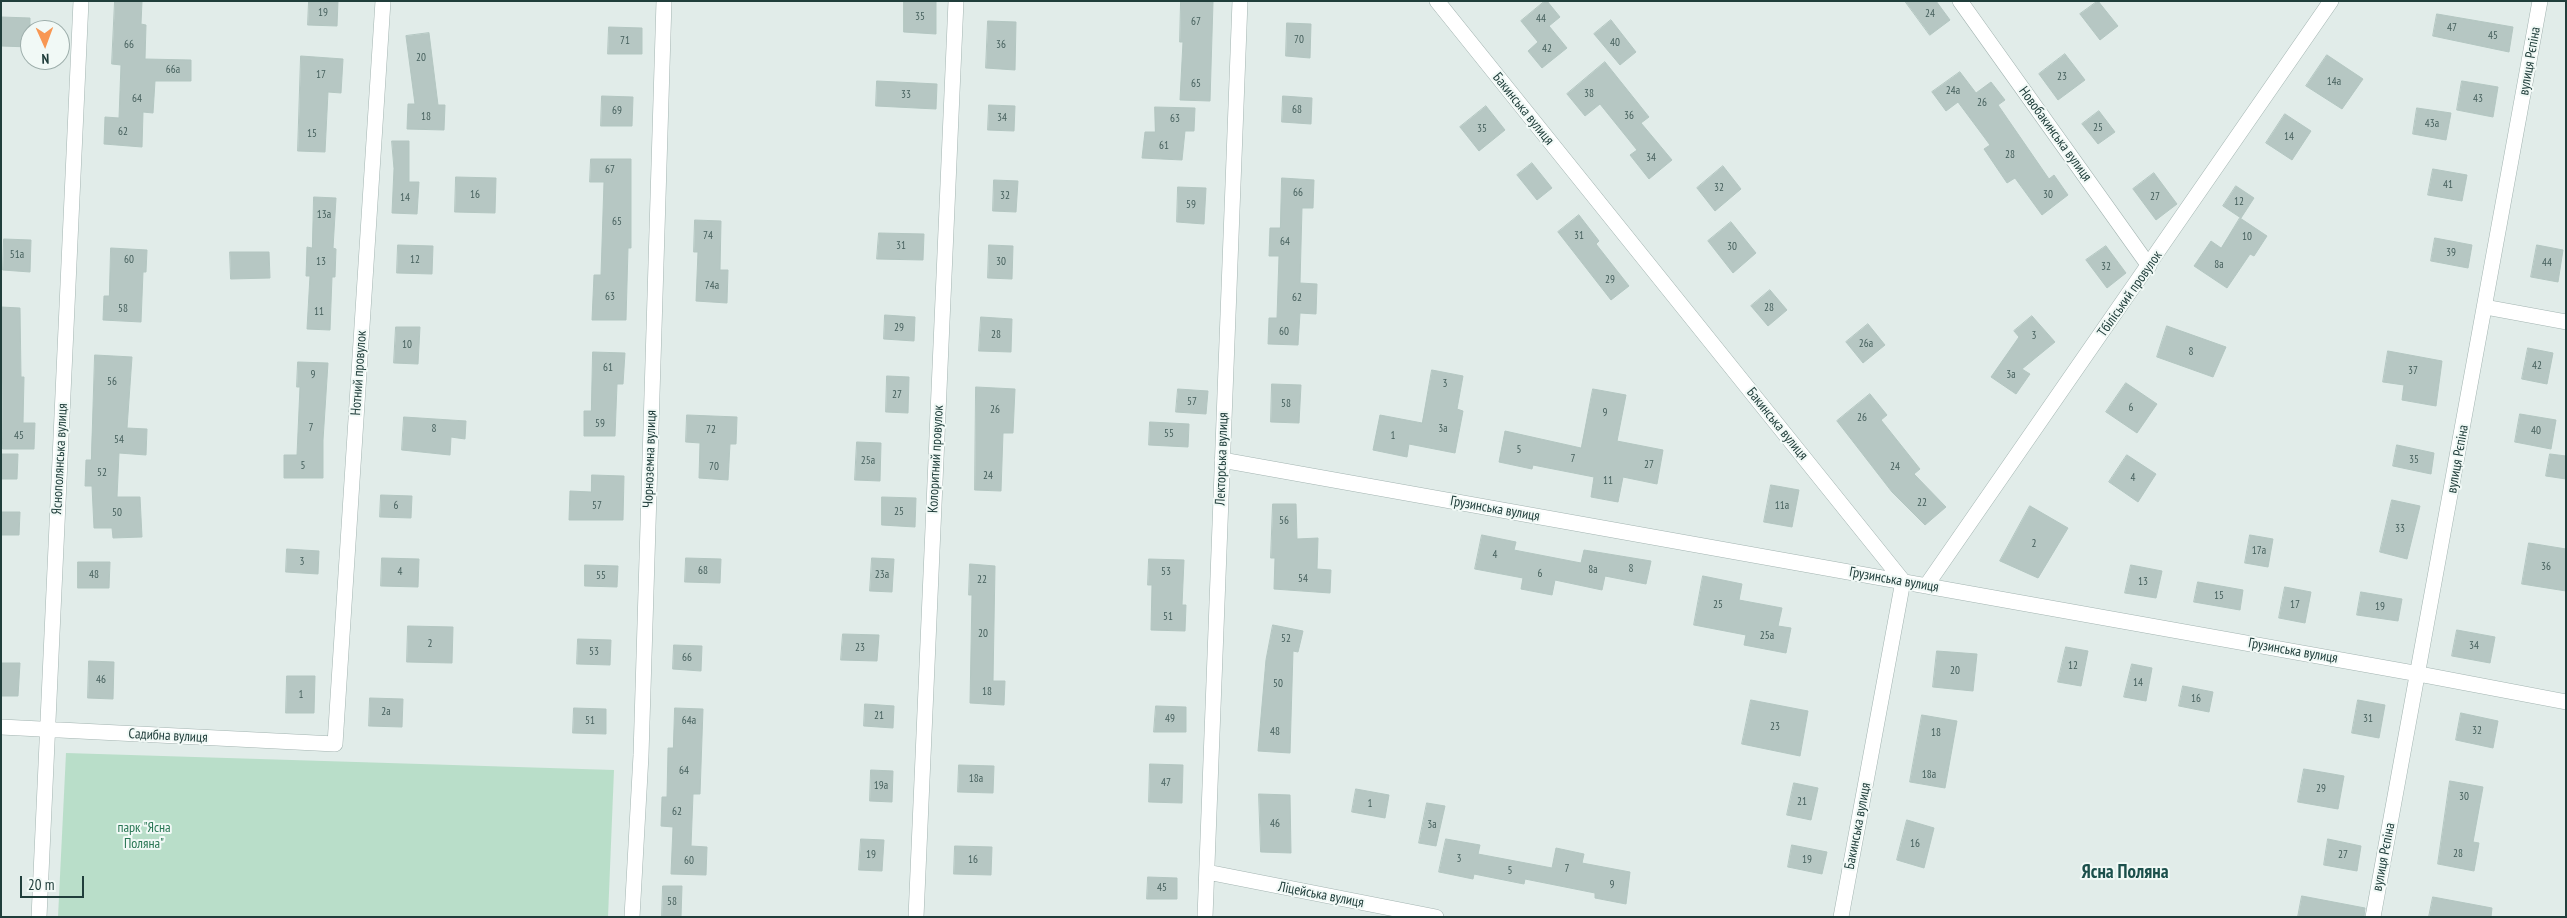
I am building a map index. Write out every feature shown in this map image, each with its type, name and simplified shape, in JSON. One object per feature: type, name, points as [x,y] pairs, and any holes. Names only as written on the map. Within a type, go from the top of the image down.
[{"type":"street","name":"Яснополянська вулиця","points":[[40,917],[81,1]]},
{"type":"street","name":"Нотний провулок","points":[[334,744],[383,1]]},
{"type":"street","name":"Чорноземна вулиця","points":[[632,917],[641,755],[664,1]]},
{"type":"street","name":"Колоритний провулок","points":[[916,917],[956,1]]},
{"type":"street","name":"Лекторська вулиця","points":[[1205,917],[1240,1]]},
{"type":"street","name":"Бакинська вулиця","points":[[1437,1],[1903,581],[1841,917]]},
{"type":"street","name":"Новобакинська вулиця","points":[[1960,1],[2149,266]]},
{"type":"street","name":"Тбіліський провулок","points":[[1926,586],[2331,1]]},
{"type":"street","name":"вулиця Рєпіна","points":[[2373,917],[2419,674],[2540,1]]},
{"type":"street","points":[[2485,307],[2566,322]]},
{"type":"street","name":"Грузинська вулиця","points":[[1222,460],[1903,581],[2566,702]]},
{"type":"street","name":"Садибна вулиця","points":[[1,727],[334,744]]},
{"type":"street","name":"Ліцейська вулиця","points":[[1207,872],[1436,917]]},
{"type":"green space","name":"парк \"Ясна Поляна\"","points":[[66,753],[614,770],[608,917],[58,917]]},
{"type":"building","points":[[115,1],[142,1],[141,24],[146,25],[145,59],[191,60],[191,81],[155,81],[153,113],[143,112],[142,147],[104,144],[105,117],[119,118],[121,65],[112,64]]},
{"type":"building","points":[[309,1],[338,1],[337,26],[308,25]]},
{"type":"building","points":[[904,1],[936,1],[936,34],[904,32]]},
{"type":"building","points":[[1181,1],[1213,2],[1210,101],[1180,100],[1183,42],[1180,42]]},
{"type":"building","points":[[1545,1],[1560,17],[1549,26],[1567,48],[1542,68],[1528,51],[1538,42],[1521,21]]},
{"type":"building","points":[[1905,1],[1936,1],[1950,20],[1930,35]]},
{"type":"building","points":[[2098,1],[2118,26],[2100,40],[2080,14]]},
{"type":"building","points":[[2437,14],[2513,27],[2509,52],[2433,36]]},
{"type":"building","points":[[1,17],[30,18],[30,20],[20,20],[20,47],[1,46]]},
{"type":"building","points":[[1611,20],[1636,52],[1620,65],[1594,34]]},
{"type":"building","points":[[988,21],[1016,22],[1015,70],[986,68]]},
{"type":"building","points":[[1287,23],[1311,24],[1310,58],[1286,56]]},
{"type":"building","points":[[609,27],[642,28],[642,54],[608,54]]},
{"type":"building","points":[[429,33],[438,105],[445,105],[444,130],[407,129],[408,104],[415,104],[406,36]]},
{"type":"building","points":[[2065,54],[2085,80],[2058,100],[2039,74]]},
{"type":"building","points":[[2327,55],[2363,79],[2342,109],[2306,86]]},
{"type":"building","points":[[301,56],[343,59],[341,93],[328,92],[325,152],[298,151]]},
{"type":"building","points":[[1605,62],[1649,117],[1641,123],[1672,160],[1649,179],[1630,155],[1637,150],[1600,104],[1585,116],[1567,94]]},
{"type":"building","points":[[1960,72],[1976,93],[1991,82],[2005,100],[1998,105],[2049,179],[2054,175],[2068,195],[2042,215],[2015,178],[2007,183],[1984,149],[1990,145],[1958,102],[1946,111],[1932,92]]},
{"type":"building","points":[[877,81],[937,84],[936,109],[876,106]]},
{"type":"building","points":[[2462,81],[2498,87],[2493,117],[2457,110]]},
{"type":"building","points":[[602,96],[633,97],[632,126],[601,126]]},
{"type":"building","points":[[1283,96],[1312,98],[1311,124],[1282,122]]},
{"type":"building","points":[[989,105],[1015,106],[1014,131],[988,130]]},
{"type":"building","points":[[1486,106],[1505,130],[1479,151],[1460,127]]},
{"type":"building","points":[[1155,107],[1195,108],[1194,131],[1185,131],[1182,160],[1142,158],[1145,132],[1155,132]]},
{"type":"building","points":[[2417,108],[2451,113],[2446,140],[2413,134]]},
{"type":"building","points":[[2099,111],[2115,132],[2098,144],[2082,124]]},
{"type":"building","points":[[2285,114],[2311,131],[2292,160],[2266,143]]},
{"type":"building","points":[[392,141],[409,141],[409,182],[419,182],[417,214],[392,213],[394,169]]},
{"type":"building","points":[[591,159],[631,159],[631,248],[628,248],[626,320],[592,320],[594,275],[601,275],[604,182],[590,182]]},
{"type":"building","points":[[1532,163],[1552,188],[1537,200],[1517,175]]},
{"type":"building","points":[[1723,166],[1741,189],[1715,211],[1697,188]]},
{"type":"building","points":[[2433,169],[2467,175],[2462,201],[2428,195]]},
{"type":"building","points":[[2154,173],[2177,204],[2156,220],[2133,189]]},
{"type":"building","points":[[456,177],[496,178],[495,213],[455,212]]},
{"type":"building","points":[[1282,178],[1314,180],[1313,208],[1302,208],[1300,283],[1317,284],[1316,314],[1300,313],[1298,345],[1268,344],[1269,318],[1277,318],[1279,256],[1269,256],[1270,228],[1280,228]]},
{"type":"building","points":[[994,180],[1018,181],[1016,212],[993,211]]},
{"type":"building","points":[[2236,186],[2254,198],[2241,218],[2223,206]]},
{"type":"building","points":[[1178,187],[1206,188],[1204,224],[1177,222]]},
{"type":"building","points":[[314,197],[336,198],[333,248],[336,249],[335,277],[332,277],[330,330],[307,329],[310,276],[306,276],[307,247],[312,248]]},
{"type":"building","points":[[1579,215],[1599,241],[1596,244],[1629,286],[1611,300],[1558,232]]},
{"type":"building","points":[[2240,218],[2267,236],[2254,256],[2250,254],[2227,288],[2194,266],[2211,241],[2221,248]]},
{"type":"building","points":[[695,220],[721,221],[720,270],[728,270],[727,303],[696,301],[698,252],[694,252]]},
{"type":"building","points":[[1731,222],[1756,253],[1733,273],[1708,241]]},
{"type":"building","points":[[879,233],[924,234],[923,260],[877,259]]},
{"type":"building","points":[[2435,238],[2472,245],[2468,268],[2431,261]]},
{"type":"building","points":[[4,239],[31,240],[30,272],[3,270]]},
{"type":"building","points":[[398,245],[433,246],[432,274],[397,273]]},
{"type":"building","points":[[989,245],[1013,246],[1012,279],[988,278]]},
{"type":"building","points":[[2537,245],[2563,250],[2558,282],[2531,277]]},
{"type":"building","points":[[2106,246],[2126,273],[2107,288],[2086,260]]},
{"type":"building","points":[[111,248],[147,250],[146,272],[143,272],[141,322],[103,320],[104,296],[109,296]]},
{"type":"building","points":[[230,252],[269,252],[270,278],[231,279]]},
{"type":"building","points":[[1770,290],[1787,310],[1768,326],[1751,306]]},
{"type":"building","points":[[1,307],[20,308],[21,377],[24,377],[23,423],[35,423],[34,449],[3,449]]},
{"type":"building","points":[[885,315],[915,317],[914,341],[884,339]]},
{"type":"building","points":[[2032,316],[2055,342],[2022,369],[2030,374],[2016,394],[1991,377],[2019,337],[2014,331]]},
{"type":"building","points":[[981,317],[1012,319],[1011,352],[979,351]]},
{"type":"building","points":[[1868,324],[1885,345],[1863,363],[1846,342]]},
{"type":"building","points":[[2167,326],[2226,347],[2213,377],[2157,357]]},
{"type":"building","points":[[396,327],[420,327],[418,364],[394,363]]},
{"type":"building","points":[[2528,348],[2553,353],[2547,384],[2522,379]]},
{"type":"building","points":[[2388,351],[2442,361],[2436,406],[2402,400],[2404,385],[2383,382]]},
{"type":"building","points":[[593,352],[625,353],[623,384],[617,384],[615,436],[584,436],[584,411],[591,411]]},
{"type":"building","points":[[95,355],[132,357],[127,428],[147,429],[146,455],[119,453],[117,497],[140,497],[142,537],[113,538],[112,528],[94,528],[92,486],[85,486],[86,460],[91,460]]},
{"type":"building","points":[[298,362],[328,363],[323,440],[323,478],[284,478],[284,455],[297,455],[300,387],[297,387]]},
{"type":"building","points":[[1432,370],[1463,376],[1457,409],[1463,411],[1455,453],[1409,444],[1407,457],[1373,450],[1380,415],[1422,423]]},
{"type":"building","points":[[887,376],[909,377],[908,413],[886,412]]},
{"type":"building","points":[[2126,383],[2157,404],[2137,433],[2106,412]]},
{"type":"building","points":[[1272,384],[1301,385],[1299,423],[1271,422]]},
{"type":"building","points":[[976,387],[1015,389],[1013,433],[1003,433],[1001,491],[975,490]]},
{"type":"building","points":[[1178,389],[1208,391],[1206,414],[1176,412]]},
{"type":"building","points":[[1593,389],[1626,395],[1617,441],[1663,450],[1657,484],[1623,477],[1618,502],[1591,497],[1594,477],[1533,465],[1532,469],[1499,462],[1505,431],[1581,448]]},
{"type":"building","points":[[1870,394],[1887,415],[1881,420],[1920,469],[1914,474],[1946,507],[1925,525],[1892,492],[1837,421]]},
{"type":"building","points":[[2520,414],[2556,420],[2551,449],[2515,442]]},
{"type":"building","points":[[687,415],[737,417],[736,444],[730,444],[728,480],[699,478],[700,443],[686,442]]},
{"type":"building","points":[[404,417],[466,421],[465,439],[451,437],[450,455],[402,450]]},
{"type":"building","points":[[1150,422],[1189,424],[1188,447],[1149,445]]},
{"type":"building","points":[[857,442],[881,443],[880,481],[855,480]]},
{"type":"building","points":[[2397,445],[2434,453],[2431,474],[2393,466]]},
{"type":"building","points":[[1,454],[18,454],[17,479],[1,479]]},
{"type":"building","points":[[2550,454],[2566,456],[2566,479],[2546,476]]},
{"type":"building","points":[[2127,455],[2156,474],[2138,502],[2109,482]]},
{"type":"building","points":[[592,475],[624,476],[623,520],[569,520],[570,491],[591,492]]},
{"type":"building","points":[[1771,485],[1799,490],[1792,527],[1764,522]]},
{"type":"building","points":[[381,495],[412,496],[411,518],[380,517]]},
{"type":"building","points":[[882,497],[916,498],[915,527],[882,525]]},
{"type":"building","points":[[2392,500],[2420,506],[2407,559],[2380,552]]},
{"type":"building","points":[[1273,504],[1296,504],[1297,539],[1318,538],[1317,569],[1331,570],[1330,593],[1274,589],[1275,558],[1271,558]]},
{"type":"building","points":[[2030,506],[2068,528],[2038,578],[2000,561]]},
{"type":"building","points":[[1,512],[20,512],[19,535],[1,535]]},
{"type":"building","points":[[1482,535],[1516,542],[1514,550],[1581,563],[1584,550],[1651,561],[1646,584],[1605,576],[1602,590],[1555,580],[1552,595],[1521,589],[1523,578],[1475,569]]},
{"type":"building","points":[[2250,535],[2273,539],[2268,567],[2245,563]]},
{"type":"building","points":[[2529,543],[2566,549],[2566,591],[2522,584]]},
{"type":"building","points":[[287,549],[319,551],[318,574],[286,572]]},
{"type":"building","points":[[382,558],[419,559],[418,587],[381,586]]},
{"type":"building","points":[[686,558],[721,559],[720,583],[685,582]]},
{"type":"building","points":[[872,558],[894,559],[892,592],[870,591]]},
{"type":"building","points":[[1149,559],[1184,560],[1182,605],[1186,605],[1185,631],[1151,630],[1152,585],[1148,585]]},
{"type":"building","points":[[78,562],[110,562],[109,588],[78,588]]},
{"type":"building","points":[[970,564],[995,566],[993,681],[1005,681],[1004,705],[970,703],[972,595],[969,595]]},
{"type":"building","points":[[585,565],[618,566],[617,587],[585,586]]},
{"type":"building","points":[[2131,565],[2162,571],[2156,598],[2125,593]]},
{"type":"building","points":[[1703,576],[1742,584],[1739,600],[1782,608],[1778,626],[1791,628],[1786,653],[1744,645],[1746,635],[1694,625]]},
{"type":"building","points":[[2198,582],[2243,590],[2240,610],[2194,602]]},
{"type":"building","points":[[2285,587],[2311,592],[2305,623],[2279,618]]},
{"type":"building","points":[[2361,592],[2402,599],[2398,621],[2357,615]]},
{"type":"building","points":[[1273,625],[1303,631],[1298,652],[1293,651],[1290,753],[1258,751],[1266,660]]},
{"type":"building","points":[[408,626],[453,627],[452,663],[407,662]]},
{"type":"building","points":[[2457,630],[2495,637],[2490,663],[2452,656]]},
{"type":"building","points":[[843,634],[879,635],[877,661],[841,660]]},
{"type":"building","points":[[578,639],[611,640],[610,665],[577,664]]},
{"type":"building","points":[[674,645],[702,646],[701,671],[673,669]]},
{"type":"building","points":[[2066,647],[2088,651],[2081,686],[2058,682]]},
{"type":"building","points":[[1937,651],[1977,654],[1973,691],[1933,687]]},
{"type":"building","points":[[89,661],[114,662],[113,699],[88,698]]},
{"type":"building","points":[[1,663],[20,663],[18,696],[1,696]]},
{"type":"building","points":[[2132,664],[2152,668],[2146,701],[2124,697]]},
{"type":"building","points":[[287,676],[315,676],[314,713],[286,713]]},
{"type":"building","points":[[2183,686],[2213,692],[2209,712],[2179,706]]},
{"type":"building","points":[[370,698],[403,699],[402,727],[369,726]]},
{"type":"building","points":[[1751,700],[1808,711],[1800,756],[1742,744]]},
{"type":"building","points":[[2358,700],[2385,705],[2379,738],[2352,733]]},
{"type":"building","points":[[865,704],[894,706],[893,728],[864,726]]},
{"type":"building","points":[[1156,706],[1186,707],[1186,732],[1154,732]]},
{"type":"building","points":[[574,708],[606,709],[606,734],[573,733]]},
{"type":"building","points":[[675,708],[703,709],[700,794],[693,794],[691,846],[707,847],[706,875],[671,874],[673,827],[661,826],[662,797],[667,797],[668,748],[673,748]]},
{"type":"building","points":[[2461,713],[2498,721],[2493,748],[2456,740]]},
{"type":"building","points":[[1922,715],[1957,721],[1945,788],[1910,782]]},
{"type":"building","points":[[1150,764],[1183,765],[1182,803],[1149,802]]},
{"type":"building","points":[[959,765],[994,766],[993,793],[958,792]]},
{"type":"building","points":[[2304,769],[2344,776],[2338,809],[2298,802]]},
{"type":"building","points":[[871,770],[893,771],[892,802],[870,801]]},
{"type":"building","points":[[2450,781],[2483,787],[2473,842],[2479,843],[2474,871],[2438,864]]},
{"type":"building","points":[[1794,783],[1818,788],[1811,820],[1787,815]]},
{"type":"building","points":[[1356,789],[1389,795],[1385,818],[1352,812]]},
{"type":"building","points":[[1259,794],[1290,795],[1291,853],[1261,852]]},
{"type":"building","points":[[1427,803],[1445,806],[1436,846],[1419,843]]},
{"type":"building","points":[[1907,820],[1934,828],[1924,868],[1897,860]]},
{"type":"building","points":[[861,839],[884,840],[882,871],[859,870]]},
{"type":"building","points":[[1446,839],[1480,845],[1478,854],[1552,868],[1556,848],[1584,854],[1582,863],[1630,872],[1626,904],[1595,898],[1595,893],[1525,879],[1524,884],[1474,874],[1473,879],[1439,872]]},
{"type":"building","points":[[2328,839],[2361,846],[2357,871],[2324,865]]},
{"type":"building","points":[[1792,845],[1827,852],[1822,874],[1788,867]]},
{"type":"building","points":[[955,846],[992,847],[991,875],[954,874]]},
{"type":"building","points":[[1148,877],[1177,878],[1177,899],[1147,899]]},
{"type":"building","points":[[663,886],[682,886],[681,917],[662,917]]},
{"type":"building","points":[[2302,896],[2365,908],[2364,917],[2298,917]]},
{"type":"building","points":[[2433,897],[2492,908],[2491,917],[2429,917]]},
{"type":"district","name":"Ясна Поляна","points":[[2125,873]]}]
